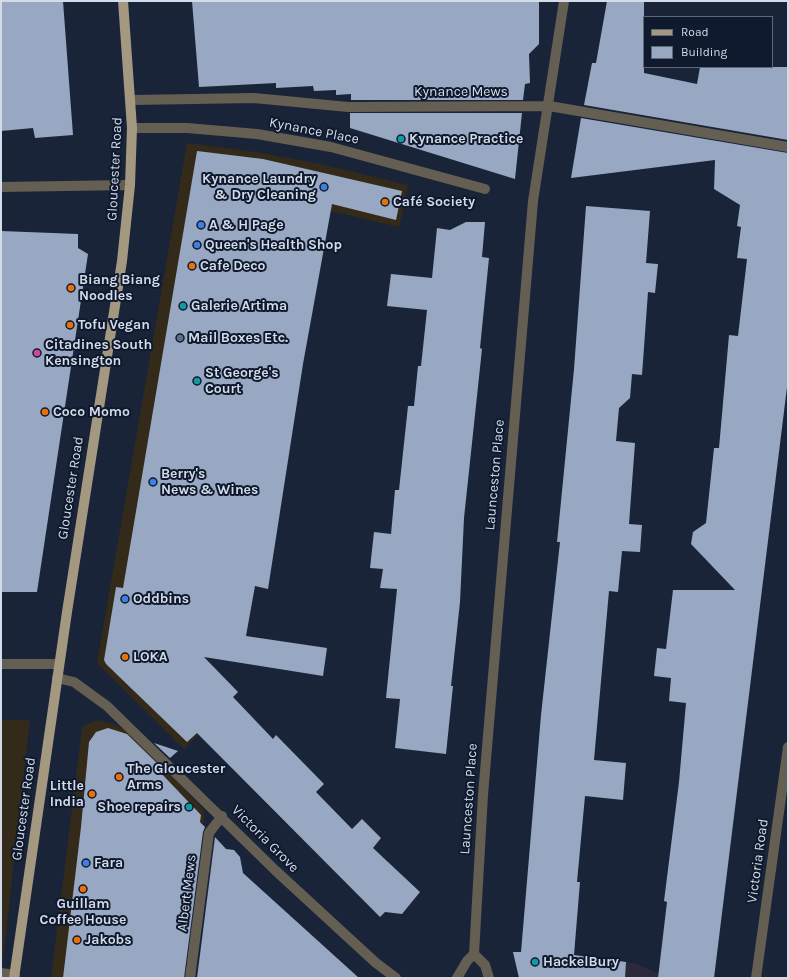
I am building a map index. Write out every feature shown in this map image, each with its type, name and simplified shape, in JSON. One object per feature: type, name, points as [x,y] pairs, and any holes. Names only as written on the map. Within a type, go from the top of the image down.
[{"type":"main road","name":"Gloucester Road","points":[[14,976],[106,351],[122,261],[130,185],[132,128],[132,100],[123,1]]},
{"type":"street","name":"Launceston Place","points":[[474,954],[483,795],[510,458],[533,201],[549,106],[564,1]]},
{"type":"street","name":"Kynance Mews","points":[[132,100],[254,98],[348,107],[549,106],[788,147]]},
{"type":"street","name":"Kynance Place","points":[[132,128],[187,128],[257,134],[287,139],[331,147],[485,189]]},
{"type":"street","points":[[1,187],[130,185]]},
{"type":"street","points":[[1,664],[59,664]]},
{"type":"street","name":"Victoria Grove","points":[[57,678],[74,682],[108,706],[222,816],[276,871],[376,963],[396,978]]},
{"type":"street","name":"Victoria Road","points":[[756,978],[788,751]]},
{"type":"street","name":"Albert Mews","points":[[190,978],[209,834],[222,816]]},
{"type":"street","points":[[457,978],[467,961],[474,954],[485,965],[489,978]]},
{"type":"street","points":[[1,973],[14,976]]},
{"type":"shaded area","points":[[187,143],[256,152],[320,164],[408,185],[399,227],[245,191],[159,654],[227,706],[184,749],[97,663]]},
{"type":"shaded area","points":[[1,720],[30,720],[2,968],[1,968]]},
{"type":"shaded area","points":[[99,720],[111,723],[129,731],[204,810],[204,823],[124,814],[106,978],[51,978],[82,728],[89,723]]},
{"type":"shaded area","points":[[609,960],[634,963],[659,974],[694,978],[607,978]]},
{"type":"building","points":[[1,1],[63,1],[73,135],[35,138],[33,128],[1,131]]},
{"type":"building","points":[[192,1],[539,1],[539,44],[529,54],[530,83],[525,84],[523,100],[351,100],[351,94],[336,95],[336,90],[314,91],[313,86],[276,88],[276,83],[199,87]]},
{"type":"building","points":[[607,1],[644,1],[644,73],[697,84],[700,68],[788,67],[788,140],[584,105],[592,63],[596,63]]},
{"type":"building","points":[[350,113],[522,113],[515,179],[350,128]]},
{"type":"building","points":[[581,118],[788,153],[788,379],[714,978],[658,978],[667,902],[664,901],[679,782],[686,703],[669,701],[671,678],[654,676],[657,648],[666,649],[673,590],[735,590],[691,544],[693,532],[706,523],[714,448],[719,448],[729,335],[738,336],[747,259],[737,258],[741,227],[737,226],[740,205],[714,189],[715,160],[571,178]]},
{"type":"building","name":"St George's Court","points":[[197,151],[263,159],[402,191],[396,220],[332,204],[303,364],[268,589],[255,586],[246,636],[327,648],[323,676],[204,657],[238,692],[233,697],[273,739],[276,735],[324,784],[316,792],[352,829],[362,819],[381,838],[373,848],[420,892],[402,914],[385,912],[380,917],[197,733],[187,742],[106,664],[104,660],[116,587],[123,588]]},
{"type":"building","points":[[586,206],[650,211],[646,263],[658,264],[655,293],[648,292],[642,375],[632,374],[630,398],[619,408],[616,441],[635,443],[629,524],[642,525],[640,552],[622,551],[618,592],[609,591],[594,760],[626,763],[623,800],[585,796],[577,882],[580,882],[574,955],[626,962],[625,978],[519,978],[513,952],[521,952],[541,715],[560,542],[557,542],[574,369]]},
{"type":"building","points":[[466,222],[485,222],[482,257],[489,258],[480,348],[482,349],[464,518],[460,602],[451,686],[453,686],[446,754],[395,748],[400,699],[386,698],[397,589],[380,588],[383,569],[370,568],[374,532],[391,534],[395,490],[399,490],[408,406],[414,406],[418,366],[421,366],[427,310],[387,306],[391,274],[432,278],[437,228],[450,230]]},
{"type":"building","name":"Citadines South Kensington","points":[[1,231],[78,234],[78,248],[88,254],[37,592],[1,592]]},
{"type":"building","points":[[108,728],[127,734],[161,767],[158,770],[201,815],[200,822],[205,827],[203,832],[184,978],[63,978],[81,827],[89,742],[96,732]]},
{"type":"building","points":[[154,743],[178,751],[170,758]]},
{"type":"building","points":[[215,837],[226,849],[234,850],[240,857],[243,873],[359,978],[197,978]]},
{"type":"place","name":"Kynance Practice","points":[[401,139]]},
{"type":"place","name":"Kynance Laundry & Dry Cleaning","points":[[324,187]]},
{"type":"place","name":"Café Society","points":[[385,202]]},
{"type":"place","name":"A & H Page","points":[[201,225]]},
{"type":"place","name":"Queen's Health Shop","points":[[197,245]]},
{"type":"place","name":"Cafe Deco","points":[[192,266]]},
{"type":"place","name":"Biang Biang Noodles","points":[[71,288]]},
{"type":"place","name":"Galerie Artima","points":[[183,306]]},
{"type":"place","name":"Tofu Vegan","points":[[70,325]]},
{"type":"place","name":"Mail Boxes Etc.","points":[[180,338]]},
{"type":"place","name":"Citadines South Kensington","points":[[37,353]]},
{"type":"place","name":"St George's Court","points":[[197,381]]},
{"type":"place","name":"Coco Momo","points":[[45,412]]},
{"type":"place","name":"Berry's News & Wines","points":[[153,482]]},
{"type":"place","name":"Oddbins","points":[[125,599]]},
{"type":"place","name":"LOKA","points":[[125,657]]},
{"type":"place","name":"The Gloucester Arms","points":[[119,777]]},
{"type":"place","name":"Little India","points":[[92,794]]},
{"type":"place","name":"Shoe repairs","points":[[189,807]]},
{"type":"place","name":"Fara","points":[[86,863]]},
{"type":"place","name":"Guillam Coffee House","points":[[83,889]]},
{"type":"place","name":"Jakobs","points":[[77,940]]},
{"type":"place","name":"HackelBury","points":[[535,962]]}]
